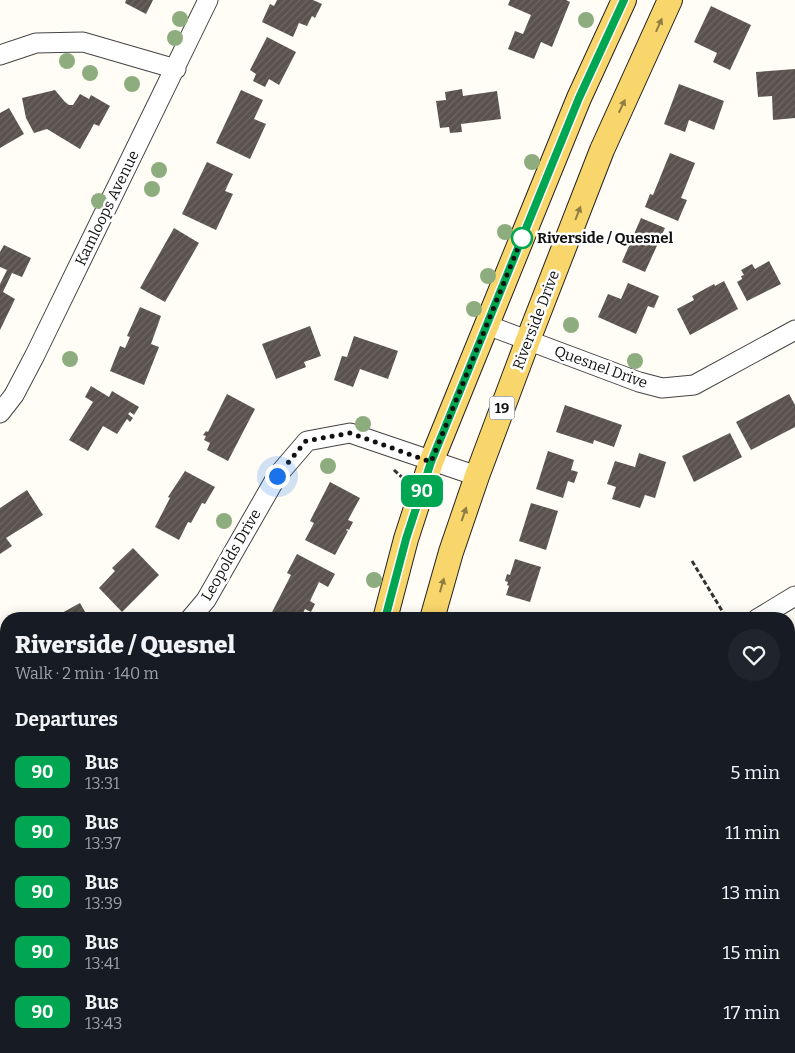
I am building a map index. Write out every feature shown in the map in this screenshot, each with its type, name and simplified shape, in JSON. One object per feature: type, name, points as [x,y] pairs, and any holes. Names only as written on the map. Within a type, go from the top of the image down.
[{"type":"main road","points":[[387,612],[406,539],[431,462],[579,98],[624,0]]},
{"type":"main road","name":"Riverside Drive","points":[[434,612],[477,476],[528,340],[602,150],[670,0]]},
{"type":"street","name":"Kamloops Avenue","points":[[0,412],[14,395],[31,363],[208,0]]},
{"type":"street","points":[[0,55],[36,43],[83,42],[176,69]]},
{"type":"street","name":"Quesnel Drive","points":[[487,325],[639,382],[662,388],[694,384],[795,330]]},
{"type":"street","name":"Leopolds Drive","points":[[196,612],[206,600],[277,476],[306,441],[350,433],[477,476]]},
{"type":"street","points":[[769,612],[795,596]]},
{"type":"path","points":[[692,561],[723,612]]},
{"type":"building","points":[[126,0],[153,0],[146,14],[125,3]]},
{"type":"building","points":[[277,0],[313,0],[322,4],[315,18],[312,16],[307,26],[299,23],[293,37],[262,22],[270,4],[274,6]]},
{"type":"building","points":[[510,0],[566,0],[570,2],[552,47],[541,42],[534,59],[508,49],[515,31],[523,34],[531,15],[508,5]]},
{"type":"building","points":[[711,6],[751,25],[730,70],[713,62],[717,53],[694,42]]},
{"type":"building","points":[[267,37],[296,52],[279,85],[269,79],[265,87],[253,81],[256,74],[250,70]]},
{"type":"building","points":[[795,69],[795,118],[773,120],[772,96],[758,97],[756,72]]},
{"type":"building","points":[[679,84],[724,101],[714,130],[689,120],[685,132],[664,124]]},
{"type":"building","points":[[462,89],[463,96],[497,91],[501,119],[461,124],[462,132],[450,133],[449,127],[440,128],[436,101],[446,100],[445,92]]},
{"type":"building","points":[[55,90],[69,105],[73,105],[80,94],[89,99],[91,95],[110,106],[99,126],[94,124],[80,149],[47,129],[34,133],[26,118],[22,98]]},
{"type":"building","points":[[241,90],[263,100],[254,119],[266,124],[250,159],[216,143]]},
{"type":"building","points":[[9,108],[24,134],[0,148],[0,113]]},
{"type":"building","points":[[670,153],[695,163],[681,198],[687,200],[678,221],[645,207],[650,194],[653,195]]},
{"type":"building","points":[[207,162],[233,174],[225,191],[233,194],[216,230],[182,214]]},
{"type":"building","points":[[641,218],[665,228],[645,272],[622,262]]},
{"type":"building","points":[[174,228],[199,243],[165,302],[140,288]]},
{"type":"building","points":[[4,245],[31,258],[22,277],[12,273],[3,292],[15,299],[0,330],[0,284],[7,270],[0,267],[0,252]]},
{"type":"building","points":[[769,261],[781,284],[747,301],[737,282],[744,275],[741,270],[752,264],[755,269]]},
{"type":"building","points":[[724,281],[738,309],[690,335],[677,309],[694,300],[692,296],[714,284],[715,286]]},
{"type":"building","points":[[628,283],[659,296],[654,308],[648,306],[636,334],[598,317],[608,294],[621,299]]},
{"type":"building","points":[[140,307],[161,316],[151,344],[159,347],[144,385],[110,371],[120,346],[125,348],[130,337],[127,336]]},
{"type":"building","points":[[310,326],[321,356],[304,362],[306,367],[276,379],[262,344]]},
{"type":"building","points":[[354,336],[398,351],[388,379],[360,369],[353,387],[334,380],[342,356],[347,357]]},
{"type":"building","points":[[91,386],[109,397],[112,391],[139,407],[134,415],[130,412],[128,414],[133,418],[130,422],[127,419],[117,434],[103,426],[88,451],[69,440],[93,402],[85,397]]},
{"type":"building","points":[[227,394],[255,409],[228,461],[207,450],[210,443],[204,440],[206,436],[203,435],[206,431],[208,432]]},
{"type":"building","points":[[789,394],[795,405],[795,427],[751,450],[736,422]]},
{"type":"building","points":[[565,405],[622,425],[614,447],[594,440],[593,444],[556,432]]},
{"type":"building","points":[[730,433],[742,457],[694,482],[682,456]]},
{"type":"building","points":[[548,451],[574,460],[571,470],[578,472],[574,483],[568,481],[563,498],[536,489]]},
{"type":"building","points":[[639,453],[666,462],[655,498],[645,495],[640,508],[612,499],[616,487],[607,484],[615,461],[635,467]]},
{"type":"building","points":[[185,471],[215,487],[205,504],[202,503],[191,523],[188,522],[179,540],[155,527],[170,498],[168,497]]},
{"type":"building","points":[[330,482],[360,498],[348,520],[353,522],[349,530],[346,530],[348,531],[335,555],[305,540],[314,523],[310,521]]},
{"type":"building","points":[[27,490],[43,515],[6,538],[12,546],[0,554],[0,508]]},
{"type":"building","points":[[531,503],[558,511],[546,550],[519,541]]},
{"type":"building","points":[[133,548],[159,575],[122,612],[99,588],[115,571],[112,568]]},
{"type":"building","points":[[297,554],[335,574],[328,587],[319,582],[310,601],[315,604],[311,612],[305,609],[304,612],[272,612],[291,575],[287,573]]},
{"type":"building","points":[[515,559],[541,567],[530,602],[506,595],[509,586],[507,585],[508,582],[505,581],[507,574],[510,575]]},
{"type":"building","points":[[80,603],[85,612],[64,612]]},
{"type":"bus line","name":"90","points":[[387,612],[406,539],[431,462],[579,98],[624,0]]},
{"type":"place","name":"Riverside / Quesnel","points":[[522,238]]},
{"type":"route","points":[[277,476],[306,441],[350,433],[431,462],[522,238]]}]
